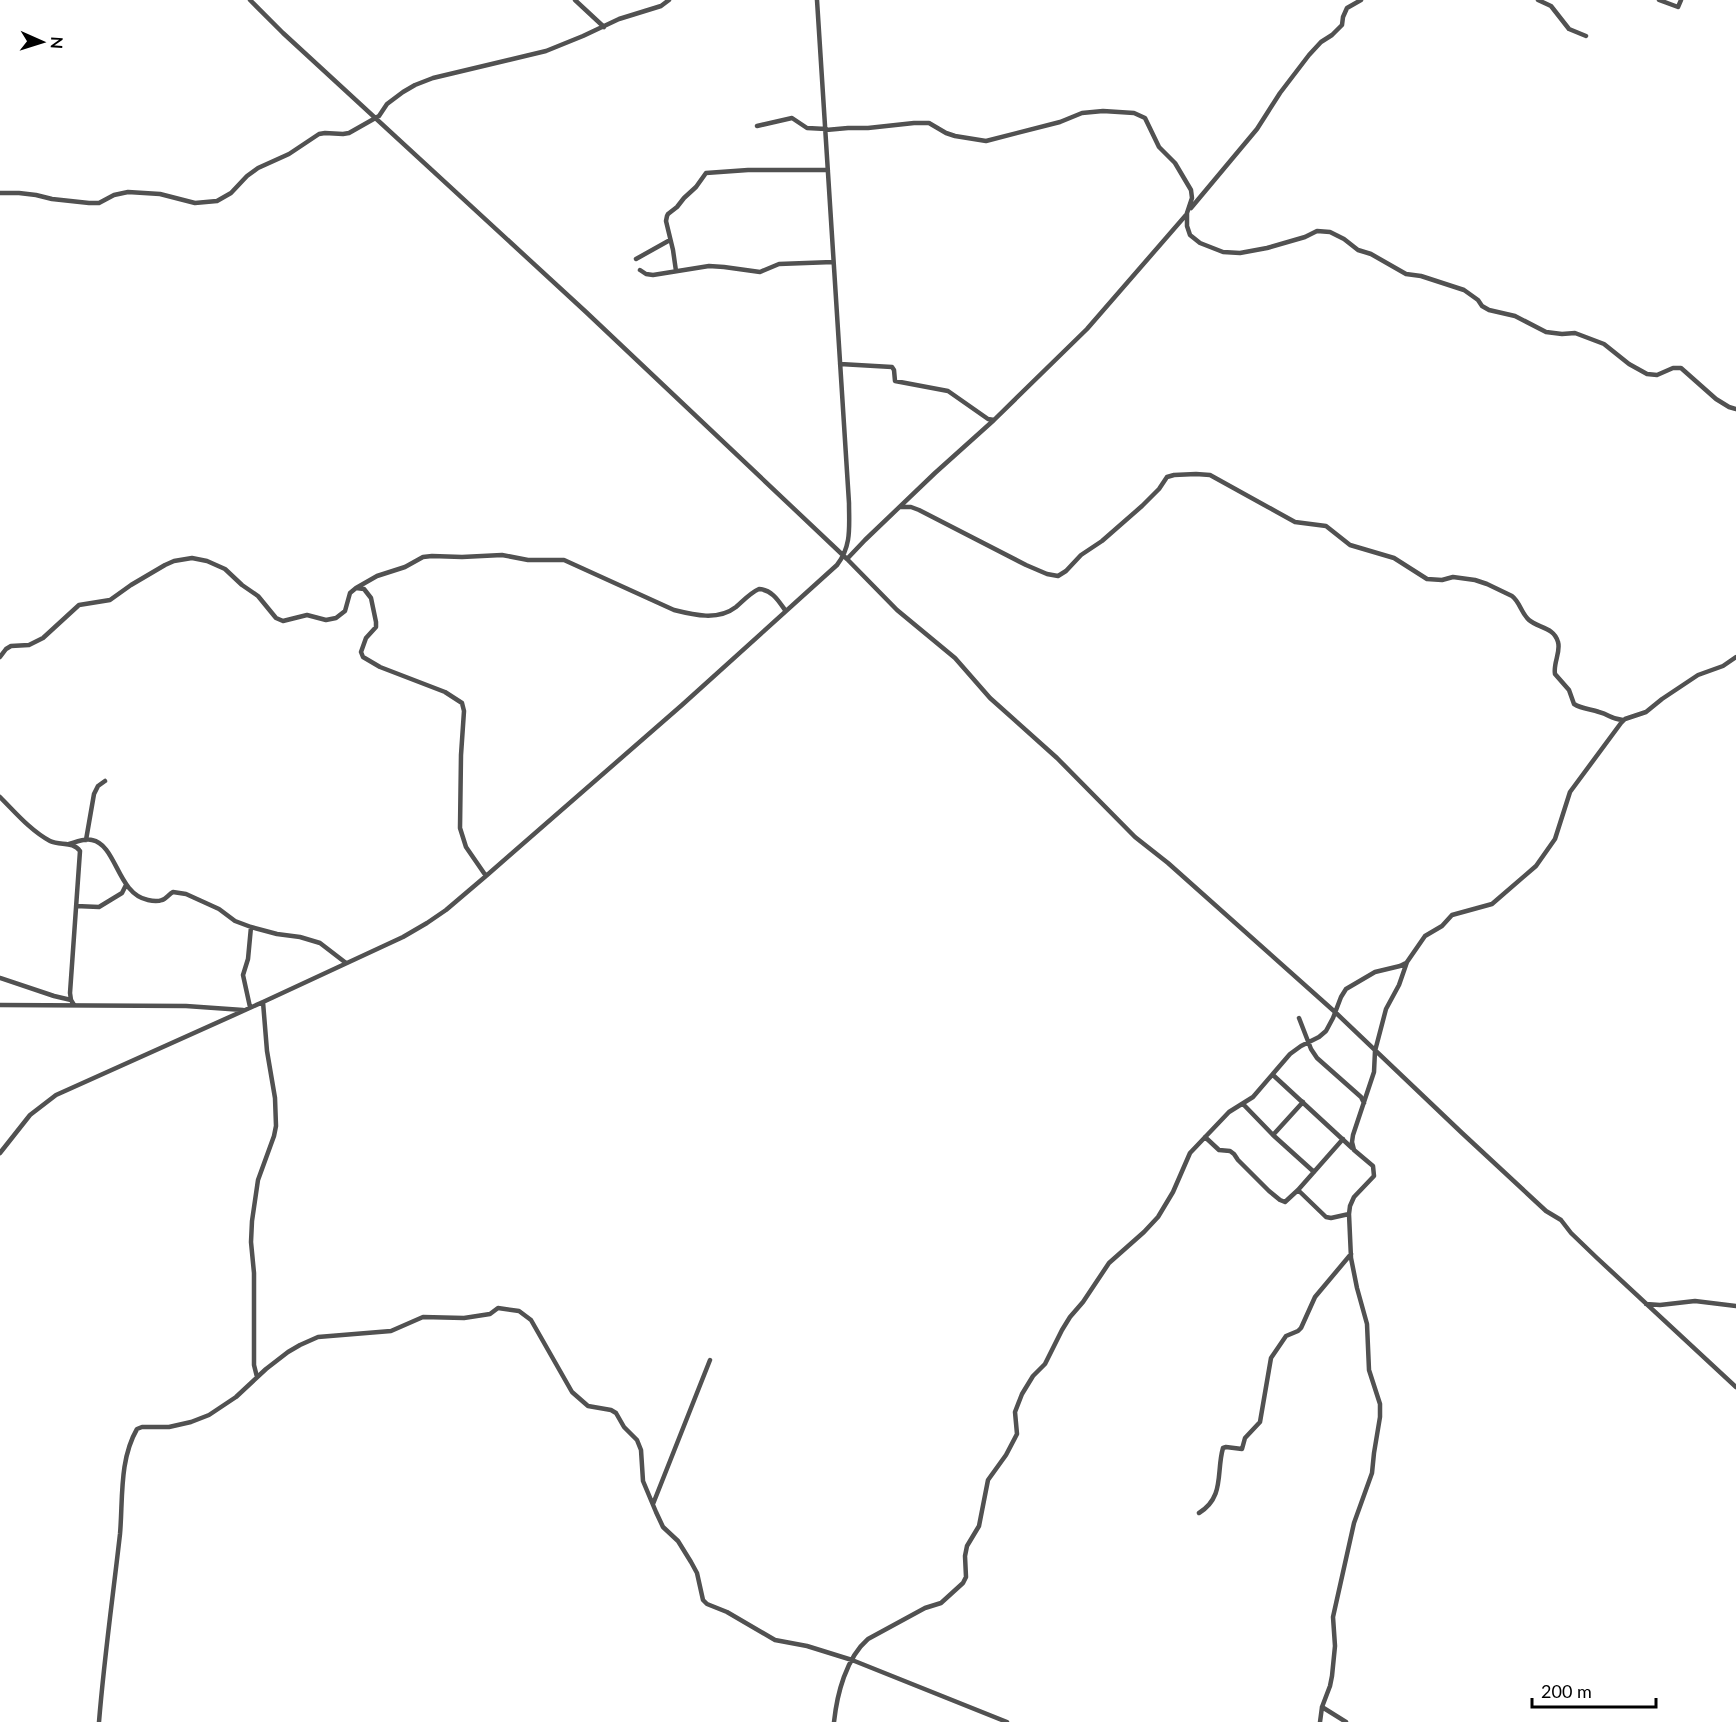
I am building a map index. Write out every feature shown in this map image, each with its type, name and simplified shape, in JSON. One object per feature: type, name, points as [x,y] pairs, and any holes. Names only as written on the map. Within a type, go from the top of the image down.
[{"type":"street","points":[[250,0],[586,312],[897,610],[955,658],[990,698],[1057,758],[1135,837],[1168,863],[1335,1012],[1505,1174],[1561,1220],[1576,1238],[1736,1388]]},
{"type":"street","points":[[575,0],[604,27]]},
{"type":"street","points":[[0,193],[19,193],[52,200],[89,203],[99,203],[114,195],[128,192],[160,194],[195,203],[217,201],[231,193],[254,170],[289,154],[314,136],[325,133],[345,134],[381,114],[393,99],[423,81],[546,51],[619,19],[661,6],[669,0]]},
{"type":"street","points":[[817,0],[849,524],[845,558]]},
{"type":"street","points":[[0,1153],[30,1115],[56,1095],[403,937],[446,910],[695,693],[865,540],[994,420],[1087,329],[1257,129],[1280,93],[1309,55],[1321,42],[1342,26],[1347,8],[1361,0]]},
{"type":"street","points":[[1538,0],[1551,6],[1569,29],[1586,36]]},
{"type":"street","points":[[1659,0],[1678,7],[1681,0]]},
{"type":"street","points":[[757,126],[792,118],[807,128],[826,130],[929,123],[955,136],[986,141],[1053,124],[1082,113],[1103,111],[1134,113],[1145,118],[1159,147],[1175,163],[1191,190],[1192,198],[1187,213],[1188,230],[1193,238],[1211,248],[1228,253],[1240,253],[1268,248],[1317,231],[1330,232],[1358,250],[1371,254],[1406,274],[1421,276],[1464,290],[1489,310],[1515,316],[1546,332],[1575,333],[1604,344],[1629,364],[1647,374],[1657,375],[1673,368],[1682,368],[1716,399],[1736,409]]},
{"type":"street","points":[[676,271],[666,221],[668,213],[677,207],[706,173],[777,169],[828,170]]},
{"type":"street","points":[[636,259],[670,240]]},
{"type":"street","points":[[640,270],[652,275],[717,266],[760,272],[779,264],[833,262]]},
{"type":"street","points":[[840,364],[891,367],[894,370],[895,381],[948,391],[988,419],[994,420]]},
{"type":"street","points":[[901,507],[919,510],[1026,565],[1058,576],[1142,506],[1167,477],[1210,475],[1295,522],[1326,526],[1350,544],[1394,558],[1427,579],[1442,580],[1453,577],[1475,580],[1512,596],[1528,619],[1547,628],[1556,636],[1559,643],[1554,665],[1555,675],[1569,690],[1574,704],[1601,712],[1611,719],[1623,720],[1646,712],[1698,675],[1723,666],[1736,657]]},
{"type":"street","points":[[0,657],[11,646],[29,645],[43,638],[79,605],[110,600],[149,574],[174,561],[199,558],[225,569],[258,596],[276,618],[283,621],[307,615],[326,620],[336,618],[345,611],[350,593],[356,588],[377,576],[428,556],[502,555],[528,560],[564,560],[684,613],[708,616],[723,614],[754,591],[763,589],[772,594],[785,610]]},
{"type":"street","points":[[356,588],[364,590],[371,598],[376,622],[376,627],[362,646],[363,657],[380,667],[445,692],[463,706],[460,828],[466,847],[486,876]]},
{"type":"street","points":[[1354,1149],[1353,1135],[1374,1072],[1375,1051],[1386,1009],[1399,985],[1407,962],[1425,936],[1442,926],[1452,915],[1492,904],[1536,866],[1555,839],[1570,792],[1623,720]]},
{"type":"street","points":[[86,840],[94,794],[98,786],[105,781]]},
{"type":"street","points":[[0,797],[44,837],[56,843],[76,846],[80,851],[72,1002]]},
{"type":"street","points":[[69,844],[86,840],[95,841],[105,849],[126,885],[143,899],[157,901],[173,892],[181,893],[219,909],[235,921],[251,927],[320,943],[346,963]]},
{"type":"street","points":[[76,906],[99,907],[122,893],[126,885]]},
{"type":"street","points":[[122,893],[135,894]]},
{"type":"street","points":[[250,1007],[243,975],[248,959],[251,927]]},
{"type":"street","points":[[834,1722],[840,1689],[852,1660],[863,1643],[925,1608],[941,1603],[963,1583],[966,1573],[967,1546],[979,1526],[988,1480],[1006,1455],[1017,1434],[1015,1412],[1022,1394],[1033,1376],[1045,1364],[1070,1317],[1109,1263],[1158,1217],[1173,1192],[1190,1153],[1229,1112],[1253,1097],[1290,1054],[1326,1031],[1341,997],[1349,987],[1374,972],[1407,962]]},
{"type":"street","points":[[0,978],[72,1002]]},
{"type":"street","points":[[0,1005],[72,1002],[243,1010]]},
{"type":"street","points":[[258,1377],[254,1365],[254,1273],[251,1242],[258,1180],[276,1126],[263,1002]]},
{"type":"street","points":[[1299,1018],[1317,1058],[1361,1097],[1364,1103]]},
{"type":"street","points":[[1273,1075],[1373,1167],[1374,1173],[1369,1182],[1354,1197],[1349,1214],[1351,1254],[1367,1324],[1369,1370],[1380,1404],[1380,1417],[1372,1473],[1354,1523],[1332,1617],[1335,1646],[1332,1676],[1322,1707],[1320,1722]]},
{"type":"street","points":[[1273,1135],[1303,1102]]},
{"type":"street","points":[[1243,1104],[1314,1172]]},
{"type":"street","points":[[1205,1137],[1217,1148],[1234,1154],[1269,1191],[1283,1202],[1288,1201],[1342,1140]]},
{"type":"street","points":[[1298,1190],[1326,1217],[1349,1214]]},
{"type":"street","points":[[1199,1513],[1210,1504],[1216,1494],[1223,1448],[1242,1449],[1245,1438],[1260,1422],[1270,1362],[1274,1353],[1286,1336],[1301,1328],[1315,1298],[1351,1254]]},
{"type":"street","points":[[1645,1304],[1695,1301],[1736,1306]]},
{"type":"street","points":[[99,1722],[125,1469],[135,1432],[142,1427],[169,1427],[191,1422],[209,1414],[236,1397],[288,1352],[318,1337],[391,1331],[423,1317],[464,1318],[490,1314],[498,1308],[519,1311],[531,1320],[572,1392],[588,1406],[614,1411],[624,1427],[637,1440],[641,1450],[643,1478],[652,1504],[663,1527],[678,1540],[691,1562],[697,1573],[703,1600],[707,1604],[728,1612],[775,1640],[807,1646],[852,1660],[1007,1722]]},
{"type":"street","points":[[652,1504],[710,1360]]},
{"type":"street","points":[[1322,1707],[1346,1722]]}]
